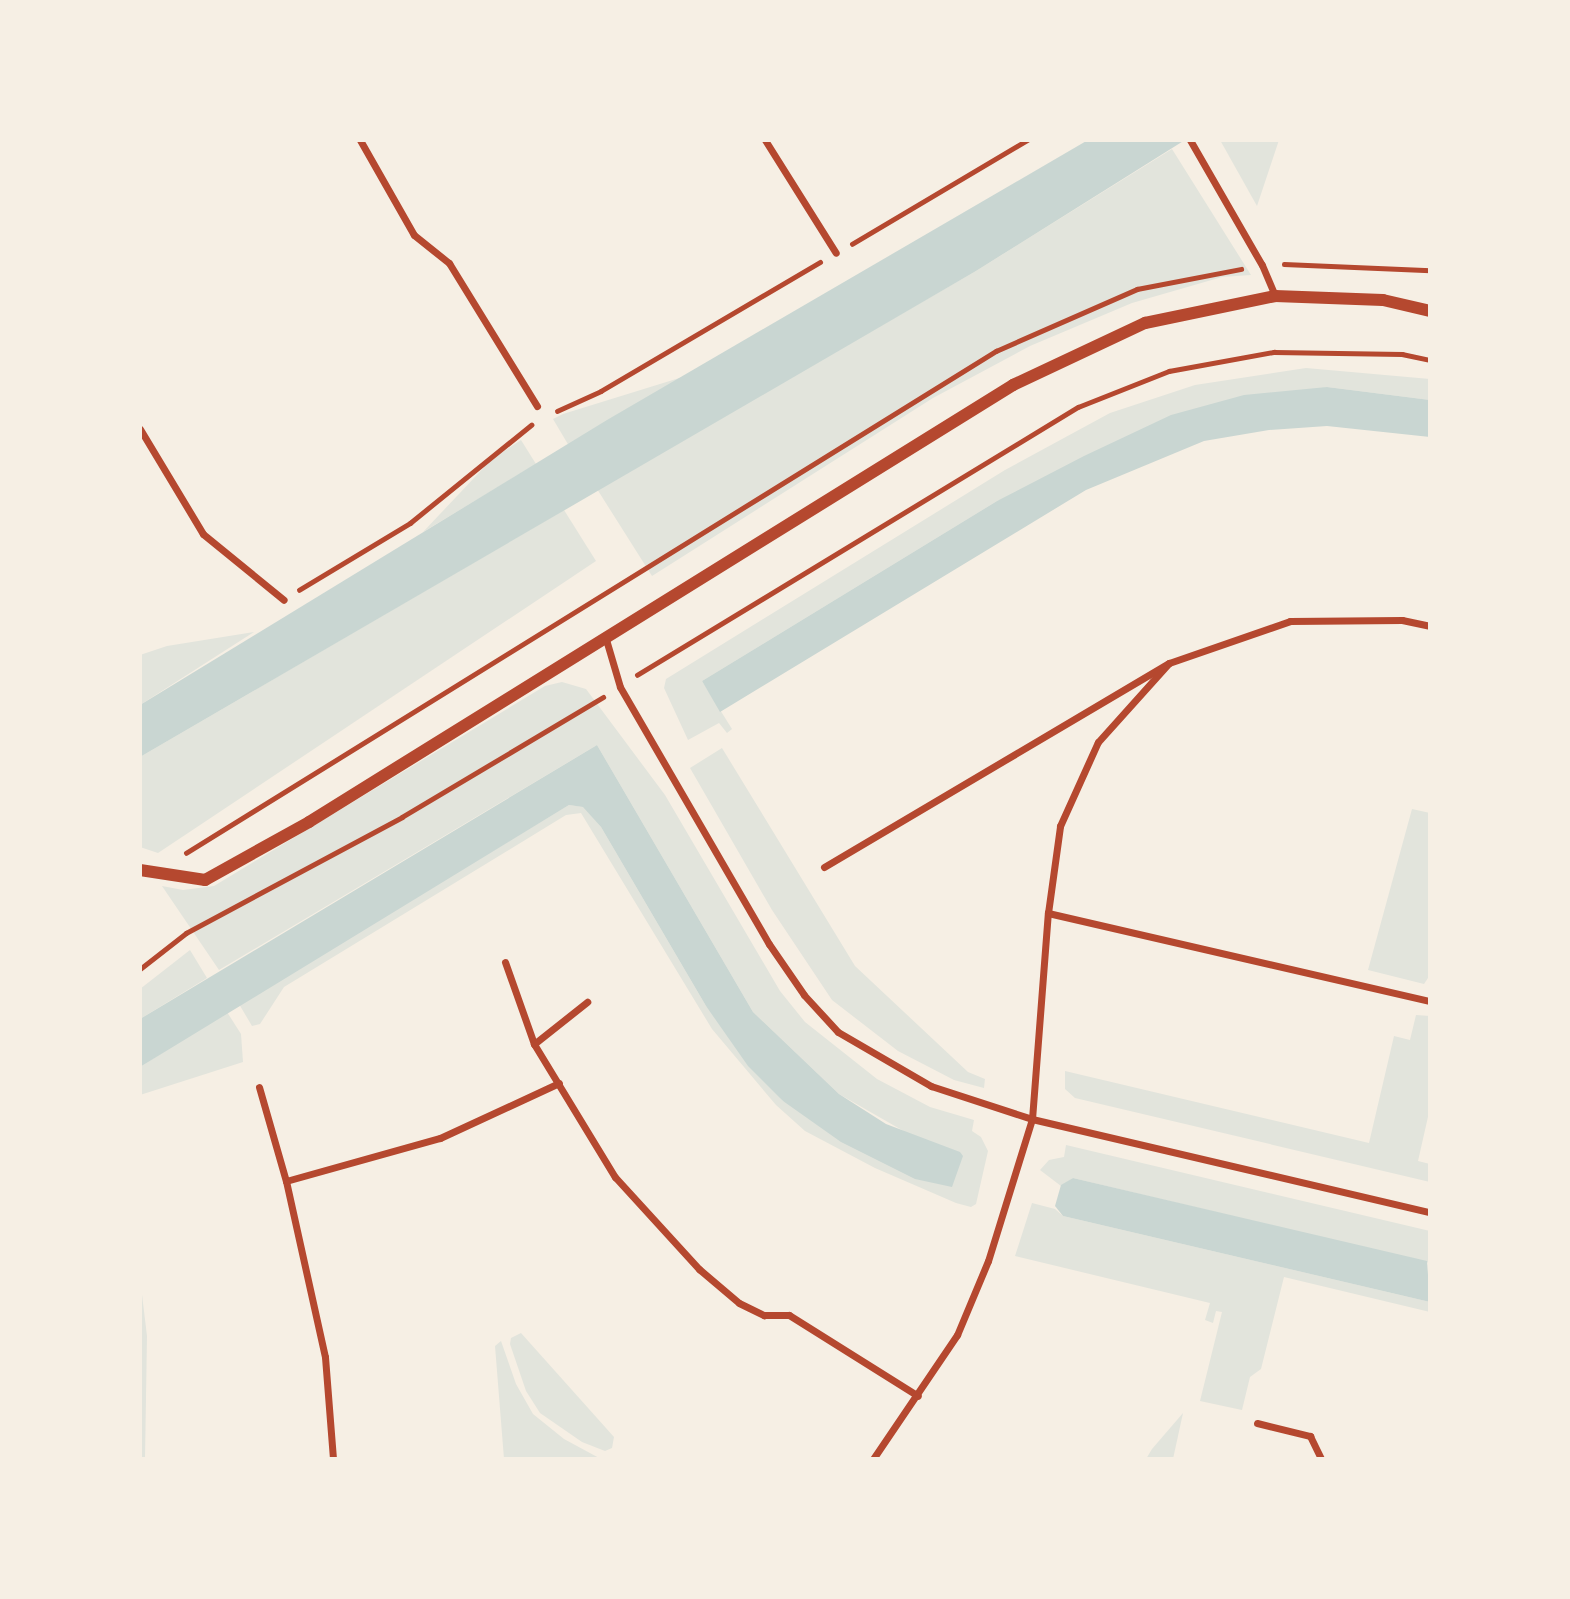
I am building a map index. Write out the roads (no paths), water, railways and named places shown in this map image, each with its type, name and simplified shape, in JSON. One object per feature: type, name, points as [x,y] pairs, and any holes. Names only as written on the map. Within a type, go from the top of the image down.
[{"type":"street","points":[[360,140],[414,234],[449,263],[537,406]]},
{"type":"street","points":[[765,140],[836,253]]},
{"type":"street","points":[[1193,144],[1275,296]]},
{"type":"street","points":[[140,870],[205,880],[309,822],[605,635],[1013,385],[1145,323],[1275,296],[1382,300],[1430,311]]},
{"type":"street","points":[[140,429],[203,534],[284,600]]},
{"type":"street","points":[[824,867],[1169,663],[1290,621],[1402,621],[1430,626]]},
{"type":"street","points":[[605,635],[620,687],[769,944],[804,995],[838,1032],[932,1086],[1032,1119],[1430,1212]]},
{"type":"street","points":[[873,1459],[957,1335],[988,1261],[1032,1119],[1048,913],[1060,826],[1098,741],[1169,663]]},
{"type":"street","points":[[1048,913],[1429,1002]]},
{"type":"street","points":[[505,962],[534,1044],[615,1177],[699,1269],[739,1303],[764,1315],[789,1315],[918,1396]]},
{"type":"street","points":[[534,1044],[587,1002]]},
{"type":"street","points":[[286,1181],[440,1138],[559,1083]]},
{"type":"street","points":[[259,1087],[286,1181],[325,1357],[333,1459]]},
{"type":"street","points":[[1257,1423],[1310,1436],[1321,1459]]}]
